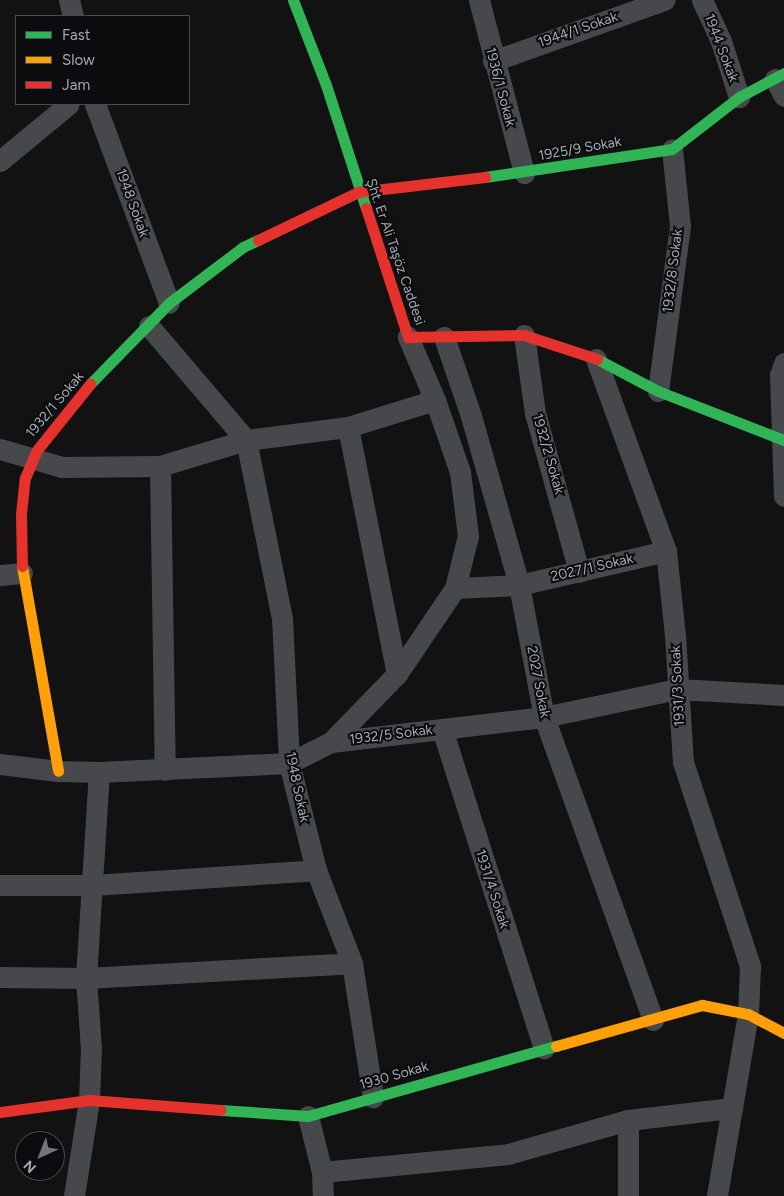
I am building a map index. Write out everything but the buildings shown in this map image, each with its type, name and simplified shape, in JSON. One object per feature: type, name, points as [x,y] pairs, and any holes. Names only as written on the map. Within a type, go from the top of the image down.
[{"type":"street","points":[[69,0],[73,15]]},
{"type":"street","name":"Şht. Er Ali Taşöz Caddesi","points":[[293,0],[326,85],[358,192],[408,337],[524,336],[596,359],[658,391],[783,440]]},
{"type":"street","name":"1936/1 Sokak","points":[[479,0],[492,61],[524,174]]},
{"type":"street","name":"1944/1 Sokak","points":[[492,61],[664,0]]},
{"type":"street","name":"1944 Sokak","points":[[702,0],[721,41],[739,97]]},
{"type":"street","name":"1925/9 Sokak","points":[[358,192],[524,174],[672,150],[739,97],[781,83]]},
{"type":"street","points":[[0,161],[68,105]]},
{"type":"street","name":"1948 Sokak","points":[[95,105],[169,303]]},
{"type":"street","name":"1932/8 Sokak","points":[[658,391],[680,226],[672,150]]},
{"type":"street","name":"1932/1 Sokak","points":[[58,771],[22,573],[21,514],[25,478],[34,457],[82,392],[149,326],[169,303],[243,246],[358,192]]},
{"type":"street","points":[[149,326],[246,440]]},
{"type":"street","name":"1932/2 Sokak","points":[[524,336],[535,413],[580,572]]},
{"type":"street","points":[[331,742],[397,674],[455,588],[468,536],[460,472],[435,400],[408,337]]},
{"type":"street","name":"2027 Sokak","points":[[444,337],[471,416],[519,585],[544,717],[653,1020]]},
{"type":"street","name":"1931/3 Sokak","points":[[596,359],[666,551],[676,635],[677,690],[683,762],[750,966],[748,1014],[717,1196]]},
{"type":"street","points":[[784,363],[780,375],[783,440],[781,485],[784,496]]},
{"type":"street","points":[[0,449],[34,457],[62,467],[160,466],[246,440],[348,427],[435,400]]},
{"type":"street","points":[[348,427],[397,674]]},
{"type":"street","name":"1948 Sokak","points":[[246,440],[282,618],[289,763],[316,870],[352,963],[373,1098]]},
{"type":"street","points":[[160,466],[165,770]]},
{"type":"street","name":"2027/1 Sokak","points":[[455,588],[519,585],[666,551]]},
{"type":"street","points":[[0,575],[22,573]]},
{"type":"street","name":"1932/5 Sokak","points":[[0,764],[58,771],[99,772],[289,763],[331,742],[544,717],[677,690],[784,695]]},
{"type":"street","name":"1931/4 Sokak","points":[[442,729],[544,1048]]},
{"type":"street","points":[[74,1196],[89,1100],[91,1050],[86,978],[99,772]]},
{"type":"street","points":[[0,885],[93,885],[316,870]]},
{"type":"street","points":[[0,977],[86,978],[352,963]]},
{"type":"street","name":"1930 Sokak","points":[[0,1112],[89,1100],[308,1116],[702,1005],[748,1014],[784,1033]]},
{"type":"street","points":[[322,1172],[508,1154],[628,1120],[732,1108]]},
{"type":"street","points":[[308,1116],[322,1172],[323,1196]]},
{"type":"street","points":[[628,1120],[628,1196]]},
{"type":"traffic: fast","points":[[293,0],[326,85],[366,208]]},
{"type":"traffic: fast","points":[[485,177],[672,149],[739,97],[784,73]]},
{"type":"traffic: fast","points":[[90,384],[169,303],[243,247],[258,240]]},
{"type":"traffic: fast","points":[[597,359],[658,391],[784,440]]},
{"type":"traffic: fast","points":[[221,1110],[308,1116],[556,1046]]},
{"type":"traffic: slow","points":[[22,566],[58,771]]},
{"type":"traffic: slow","points":[[556,1046],[702,1005],[748,1014],[784,1033]]},
{"type":"traffic: jam","points":[[258,240],[358,192],[485,177]]},
{"type":"traffic: jam","points":[[366,208],[408,337],[524,335],[597,359]]},
{"type":"traffic: jam","points":[[22,566],[21,514],[25,478],[37,450],[90,384]]},
{"type":"traffic: jam","points":[[0,1112],[89,1100],[221,1110]]}]
